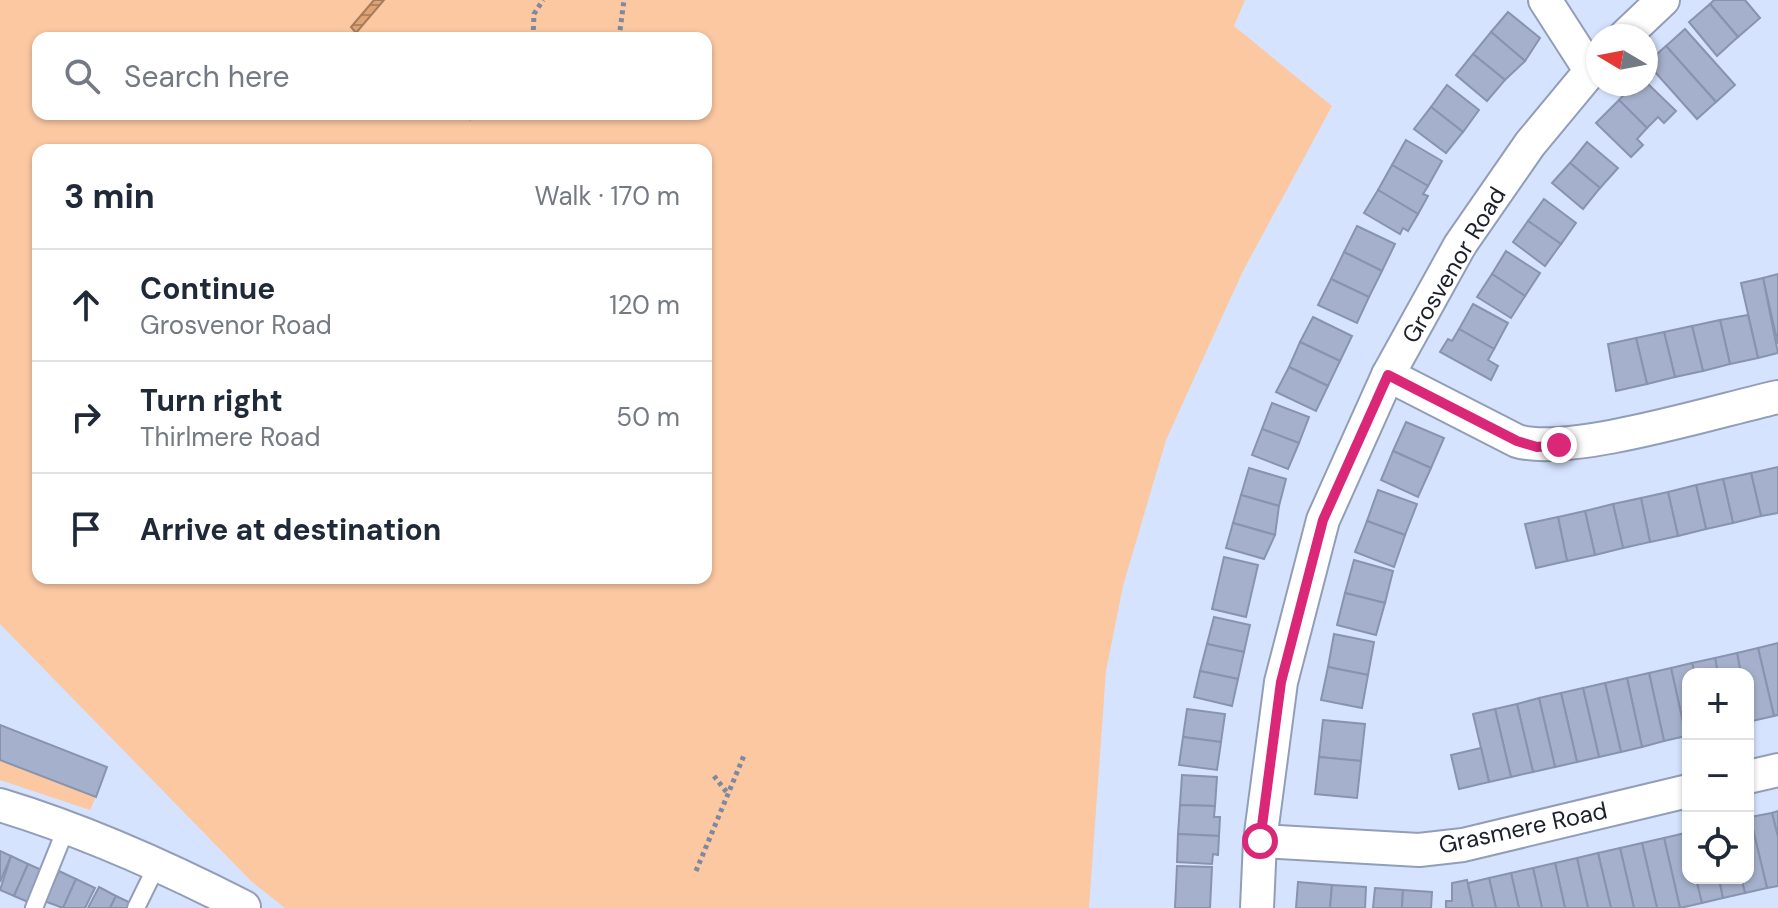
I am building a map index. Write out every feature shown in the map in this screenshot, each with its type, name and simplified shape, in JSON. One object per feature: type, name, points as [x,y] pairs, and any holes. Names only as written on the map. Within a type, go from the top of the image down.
[{"type":"street","points":[[1545,0],[1586,55]]},
{"type":"street","points":[[1638,24],[1663,0]]},
{"type":"street","name":"Grosvenor Road","points":[[1257,908],[1260,841],[1281,682],[1323,520],[1388,375],[1460,245],[1530,144],[1586,76]]},
{"type":"street","points":[[1388,375],[1517,441],[1537,447],[1630,431],[1778,397]]},
{"type":"street","points":[[1754,776],[1778,770]]},
{"type":"street","name":"Grasmere Road","points":[[1260,841],[1419,850],[1463,845],[1682,792]]},
{"type":"street","points":[[0,805],[67,826],[158,863],[244,907]]},
{"type":"lane","points":[[34,908],[67,826]]},
{"type":"lane","points":[[136,908],[158,863]]},
{"type":"path","points":[[533,32],[534,14],[543,0]]},
{"type":"path","points":[[620,32],[624,0]]},
{"type":"path","points":[[696,871],[745,753]]},
{"type":"path","points":[[714,776],[728,794]]},
{"type":"shaded area","points":[[0,0],[1245,0],[1234,26],[1332,106],[1243,271],[1166,440],[1123,586],[1106,671],[1089,908],[285,908],[251,881],[0,624]]},
{"type":"shaded area","points":[[374,0],[384,0],[357,32],[351,27]]},
{"type":"shaded area","points":[[0,760],[96,797],[90,810],[0,780]]},
{"type":"building","points":[[1714,0],[1745,0],[1760,18],[1738,37],[1710,4]]},
{"type":"building","points":[[1710,4],[1738,37],[1717,56],[1689,22]]},
{"type":"building","points":[[1508,12],[1540,38],[1525,61],[1491,32]]},
{"type":"building","points":[[1685,29],[1735,85],[1716,102],[1666,46]]},
{"type":"building","points":[[1491,32],[1525,61],[1505,80],[1473,54]]},
{"type":"building","points":[[1666,46],[1716,102],[1697,119],[1658,75],[1658,53]]},
{"type":"building","points":[[1473,54],[1505,80],[1487,101],[1456,75]]},
{"type":"building","points":[[1447,85],[1479,110],[1463,132],[1431,107]]},
{"type":"building","points":[[1658,94],[1676,111],[1664,123],[1658,117],[1647,128],[1619,100],[1623,96]]},
{"type":"building","points":[[1619,100],[1647,128],[1637,139],[1643,145],[1631,157],[1596,123]]},
{"type":"building","points":[[1431,107],[1463,132],[1446,153],[1414,129]]},
{"type":"building","points":[[1406,140],[1442,161],[1428,186],[1392,165]]},
{"type":"building","points":[[1587,142],[1618,168],[1600,188],[1570,163]]},
{"type":"building","points":[[1570,163],[1600,188],[1583,209],[1552,183]]},
{"type":"building","points":[[1392,165],[1428,186],[1423,194],[1428,196],[1418,214],[1378,190]]},
{"type":"building","points":[[1378,190],[1418,214],[1408,231],[1403,228],[1400,234],[1364,213]]},
{"type":"building","points":[[1544,199],[1576,223],[1561,244],[1528,221]]},
{"type":"building","points":[[1528,221],[1561,244],[1545,266],[1513,242]]},
{"type":"building","points":[[1357,226],[1395,244],[1382,271],[1344,252]]},
{"type":"building","points":[[1506,251],[1540,273],[1525,296],[1492,274]]},
{"type":"building","points":[[1344,252],[1382,271],[1369,297],[1331,279]]},
{"type":"building","points":[[1492,274],[1525,296],[1511,318],[1477,297]]},
{"type":"building","points":[[1778,274],[1778,344],[1763,278]]},
{"type":"building","points":[[1763,278],[1778,353],[1758,358],[1741,283]]},
{"type":"building","points":[[1331,279],[1369,297],[1357,323],[1318,305]]},
{"type":"building","points":[[1473,304],[1508,323],[1494,349],[1459,329]]},
{"type":"building","points":[[1748,315],[1758,358],[1730,364],[1720,320]]},
{"type":"building","points":[[1313,317],[1352,336],[1340,361],[1300,342]]},
{"type":"building","points":[[1720,320],[1730,364],[1703,371],[1692,326]]},
{"type":"building","points":[[1692,326],[1703,371],[1675,377],[1664,332]]},
{"type":"building","points":[[1459,329],[1494,349],[1488,360],[1498,366],[1491,380],[1440,352]]},
{"type":"building","points":[[1664,332],[1675,377],[1647,384],[1636,338]]},
{"type":"building","points":[[1636,338],[1647,384],[1616,391],[1608,344]]},
{"type":"building","points":[[1300,342],[1340,361],[1328,386],[1289,367]]},
{"type":"building","points":[[1289,367],[1328,386],[1316,411],[1276,392]]},
{"type":"building","points":[[1272,403],[1309,417],[1299,443],[1262,429]]},
{"type":"building","points":[[1406,422],[1444,438],[1431,468],[1393,451]]},
{"type":"building","points":[[1262,429],[1299,443],[1288,469],[1252,455]]},
{"type":"building","points":[[1393,451],[1431,468],[1418,497],[1381,480]]},
{"type":"building","points":[[1778,467],[1778,513],[1761,516],[1751,473]]},
{"type":"building","points":[[1249,468],[1286,479],[1279,506],[1241,495]]},
{"type":"building","points":[[1751,473],[1761,516],[1733,523],[1723,479]]},
{"type":"building","points":[[1723,479],[1733,523],[1706,529],[1696,485]]},
{"type":"building","points":[[1696,485],[1706,529],[1678,536],[1668,492]]},
{"type":"building","points":[[1378,490],[1417,504],[1405,535],[1367,521]]},
{"type":"building","points":[[1668,492],[1678,536],[1650,542],[1641,498]]},
{"type":"building","points":[[1241,495],[1279,506],[1275,535],[1233,523]]},
{"type":"building","points":[[1641,498],[1650,542],[1623,548],[1613,504]]},
{"type":"building","points":[[1613,504],[1623,548],[1595,555],[1585,511]]},
{"type":"building","points":[[1585,511],[1595,555],[1567,561],[1558,517]]},
{"type":"building","points":[[1558,517],[1567,561],[1536,568],[1525,524]]},
{"type":"building","points":[[1367,521],[1405,535],[1394,567],[1355,552]]},
{"type":"building","points":[[1233,523],[1275,535],[1264,559],[1226,548]]},
{"type":"building","points":[[1224,557],[1258,565],[1246,617],[1212,609]]},
{"type":"building","points":[[1354,560],[1393,571],[1385,603],[1345,593]]},
{"type":"building","points":[[1345,593],[1385,603],[1376,635],[1337,625]]},
{"type":"building","points":[[1214,617],[1250,625],[1244,652],[1207,644]]},
{"type":"building","points":[[1334,634],[1374,642],[1368,675],[1328,667]]},
{"type":"building","points":[[1778,643],[1778,715],[1774,716],[1758,648]]},
{"type":"building","points":[[1207,644],[1244,652],[1238,679],[1200,671]]},
{"type":"building","points":[[1758,648],[1774,716],[1754,721],[1754,668],[1740,668],[1737,653]]},
{"type":"building","points":[[1737,653],[1740,668],[1717,668],[1715,658]]},
{"type":"building","points":[[1715,658],[1717,668],[1693,668],[1692,663]]},
{"type":"building","points":[[1692,663],[1693,668],[1682,668],[1682,718],[1671,668]]},
{"type":"building","points":[[1328,667],[1368,675],[1362,708],[1321,700]]},
{"type":"building","points":[[1671,668],[1682,718],[1682,737],[1664,741],[1649,673]]},
{"type":"building","points":[[1200,671],[1238,679],[1232,706],[1194,697]]},
{"type":"building","points":[[1649,673],[1664,741],[1642,747],[1627,678]]},
{"type":"building","points":[[1627,678],[1642,747],[1621,752],[1605,683]]},
{"type":"building","points":[[1605,683],[1621,752],[1599,757],[1583,688]]},
{"type":"building","points":[[1583,688],[1599,757],[1577,762],[1561,693]]},
{"type":"building","points":[[1561,693],[1577,762],[1555,767],[1539,698]]},
{"type":"building","points":[[1539,698],[1555,767],[1533,772],[1517,704]]},
{"type":"building","points":[[1517,704],[1533,772],[1511,777],[1495,709]]},
{"type":"building","points":[[1187,709],[1225,714],[1221,742],[1183,737]]},
{"type":"building","points":[[1495,709],[1511,777],[1489,782],[1473,714]]},
{"type":"building","points":[[1323,720],[1365,724],[1361,761],[1319,757]]},
{"type":"building","points":[[0,725],[107,767],[96,797],[0,760]]},
{"type":"building","points":[[1183,737],[1221,742],[1217,770],[1179,765]]},
{"type":"building","points":[[1481,748],[1489,782],[1459,789],[1451,755]]},
{"type":"building","points":[[1319,757],[1361,761],[1357,798],[1315,794]]},
{"type":"building","points":[[1182,775],[1217,777],[1215,806],[1180,805]]},
{"type":"building","points":[[1180,805],[1215,806],[1214,817],[1220,817],[1219,836],[1178,834]]},
{"type":"building","points":[[1778,811],[1778,837],[1772,813]]},
{"type":"building","points":[[1772,813],[1778,837],[1778,886],[1767,888],[1754,834],[1754,816]]},
{"type":"building","points":[[1178,834],[1219,836],[1218,855],[1213,854],[1212,864],[1177,862]]},
{"type":"building","points":[[1682,834],[1682,884],[1697,884],[1702,903],[1680,908],[1664,838]]},
{"type":"building","points":[[1754,834],[1767,888],[1745,893],[1743,884],[1754,884]]},
{"type":"building","points":[[1664,838],[1680,908],[1657,908],[1642,843]]},
{"type":"building","points":[[1642,843],[1657,908],[1634,908],[1620,848]]},
{"type":"building","points":[[1620,848],[1634,908],[1611,908],[1598,853]]},
{"type":"building","points":[[0,851],[11,856],[0,882]]},
{"type":"building","points":[[1598,853],[1611,908],[1588,908],[1577,858]]},
{"type":"building","points":[[11,856],[28,864],[14,896],[0,890]]},
{"type":"building","points":[[1577,858],[1588,908],[1565,908],[1555,863]]},
{"type":"building","points":[[1555,863],[1565,908],[1542,908],[1533,868]]},
{"type":"building","points":[[28,864],[44,871],[30,903],[14,896]]},
{"type":"building","points":[[1177,866],[1212,867],[1210,908],[1175,908]]},
{"type":"building","points":[[1533,868],[1542,908],[1519,908],[1511,873]]},
{"type":"building","points":[[59,871],[76,879],[63,908],[44,901]]},
{"type":"building","points":[[1511,873],[1519,908],[1496,908],[1489,878]]},
{"type":"building","points":[[1489,878],[1496,908],[1473,908],[1468,883]]},
{"type":"building","points":[[76,879],[95,888],[85,908],[63,908]]},
{"type":"building","points":[[1467,880],[1473,908],[1446,908],[1446,901],[1452,901],[1452,883]]},
{"type":"building","points":[[1298,882],[1332,885],[1330,908],[1296,908]]},
{"type":"building","points":[[1697,884],[1720,884],[1723,898],[1702,903]]},
{"type":"building","points":[[1720,884],[1743,884],[1745,893],[1723,898]]},
{"type":"building","points":[[1332,885],[1366,887],[1365,908],[1330,908]]},
{"type":"building","points":[[99,887],[116,896],[110,908],[88,908]]},
{"type":"building","points":[[1375,888],[1403,890],[1402,908],[1373,908]]},
{"type":"building","points":[[1403,890],[1432,892],[1431,908],[1402,908]]},
{"type":"building","points":[[116,896],[133,904],[131,908],[110,908]]},
{"type":"route","points":[[1260,841],[1281,682],[1323,520],[1388,375],[1517,441],[1537,447],[1559,445]]}]
